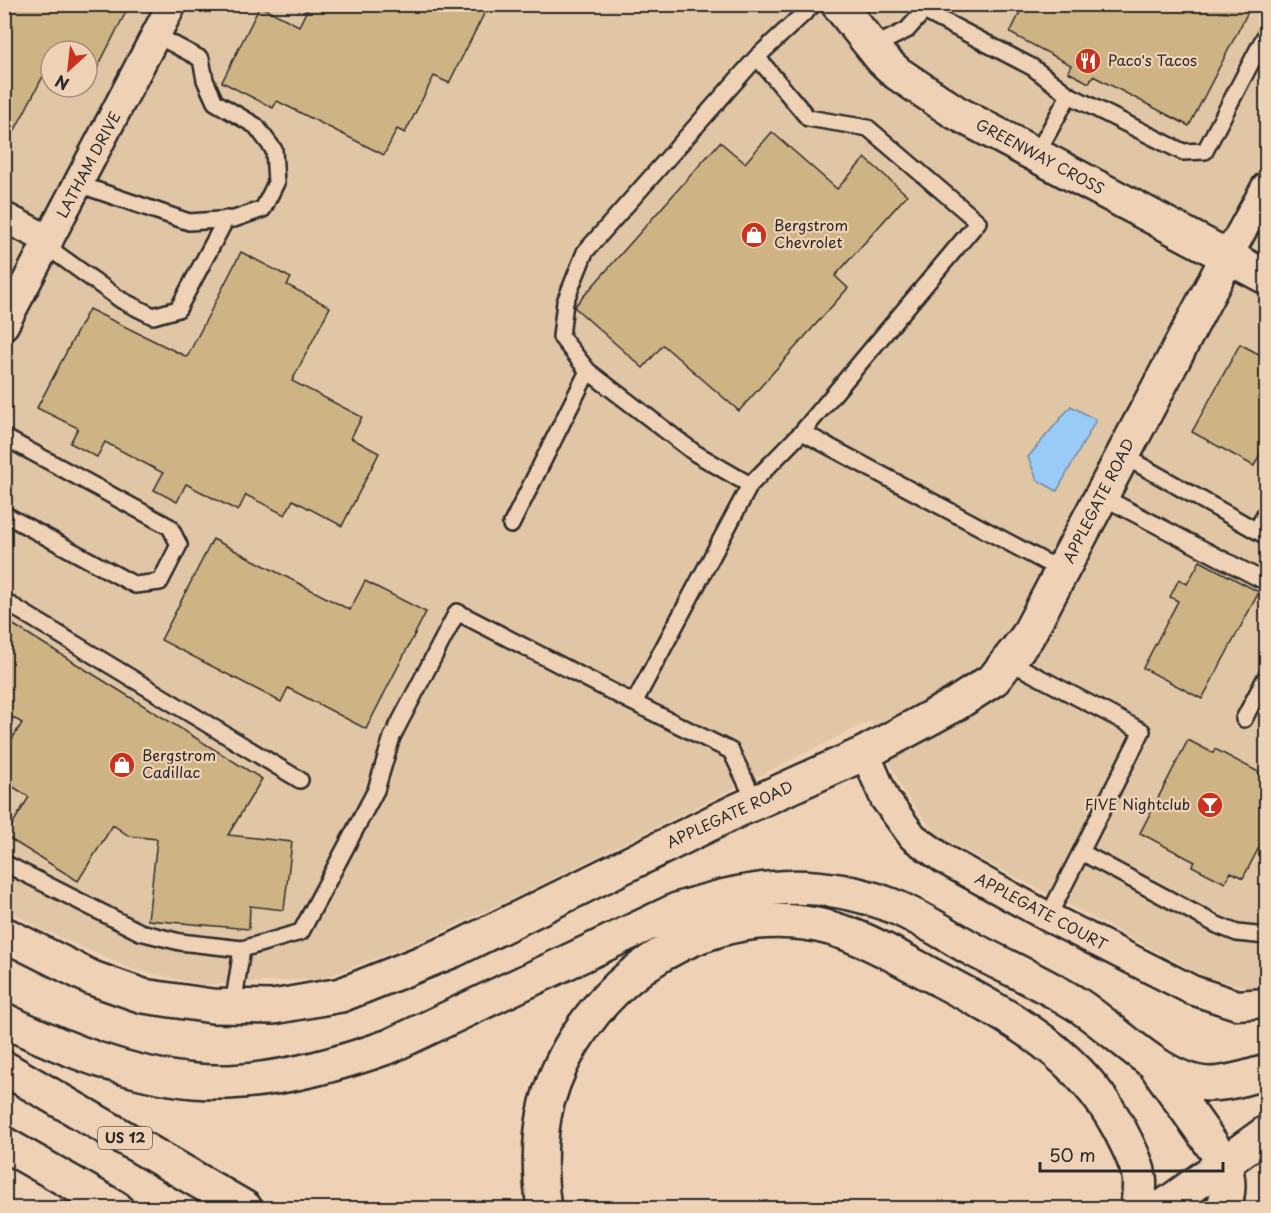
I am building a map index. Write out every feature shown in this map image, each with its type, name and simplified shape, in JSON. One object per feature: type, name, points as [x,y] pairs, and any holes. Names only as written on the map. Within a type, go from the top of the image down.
[{"type":"main road","name":"GREENWAY CROSS","points":[[838,4],[872,47],[897,73],[955,112],[1266,277]]},
{"type":"main road","name":"APPLEGATE ROAD","points":[[4,934],[92,978],[143,996],[212,1006],[273,1007],[341,995],[454,950],[756,802],[865,753],[954,705],[994,679],[1027,637],[1228,256]]},
{"type":"main road","points":[[4,1020],[61,1048],[175,1079],[197,1082],[289,1075],[343,1063],[390,1046],[677,910],[718,896],[763,887],[803,886],[845,892],[891,905],[1077,1004],[1152,1061],[1184,1078],[1208,1084],[1266,1072]]},
{"type":"main road","points":[[544,1209],[539,1177],[547,1104],[559,1070],[578,1033],[606,1000],[637,970],[674,946],[712,931],[760,921],[805,922],[847,933],[902,959],[1030,1029],[1090,1082],[1110,1111],[1128,1145],[1140,1177],[1138,1209]]},
{"type":"main road","points":[[1152,1061],[1224,1162],[1229,1178],[1228,1197],[1223,1209]]},
{"type":"main road","name":"US 12","points":[[4,1068],[245,1209]]},
{"type":"main road","points":[[1162,1209],[1266,1133]]},
{"type":"main road","points":[[4,1144],[116,1209]]},
{"type":"street","name":"LATHAM DRIVE","points":[[4,325],[172,4]]},
{"type":"street","points":[[1228,256],[1266,187]]},
{"type":"street","points":[[4,217],[48,243]]},
{"type":"street","name":"APPLEGATE COURT","points":[[865,753],[885,798],[913,837],[945,860],[1048,917],[1192,990],[1237,1005],[1266,1004]]},
{"type":"lane","points":[[750,485],[695,453],[588,370],[561,337],[565,302],[585,252],[757,57],[814,4]]},
{"type":"lane","points":[[872,47],[907,30],[926,8],[1032,67],[1069,95],[1183,152],[1205,151],[1266,34]]},
{"type":"lane","points":[[78,184],[189,222],[234,219],[263,209],[276,183],[274,150],[256,126],[215,102],[205,80],[201,59],[156,35]]},
{"type":"lane","points":[[634,703],[750,485],[802,432],[978,222],[868,128],[808,118],[757,57]]},
{"type":"lane","points":[[1036,155],[1069,95]]},
{"type":"lane","points":[[48,243],[121,300],[153,316],[178,309],[225,219]]},
{"type":"lane","points":[[511,525],[588,370]]},
{"type":"lane","points":[[802,432],[1062,571]]},
{"type":"lane","points":[[4,437],[170,527],[179,545],[160,582],[135,585],[4,514]]},
{"type":"lane","points":[[1122,455],[1262,533],[1266,512]]},
{"type":"lane","points":[[1101,496],[1266,582]]},
{"type":"lane","points":[[4,601],[300,780]]},
{"type":"lane","points":[[4,863],[140,932],[180,942],[242,949],[301,932],[376,790],[392,737],[457,612],[731,751],[756,802]]},
{"type":"lane","points":[[1008,661],[1142,731],[1048,917]]},
{"type":"lane","points":[[1244,719],[1266,676]]},
{"type":"lane","points":[[1081,852],[1217,925],[1237,933],[1266,936]]},
{"type":"lane","points":[[233,1006],[242,949]]},
{"type":"shaded area","points":[[5,5],[1266,5],[1266,260],[1229,257],[1261,298],[1266,301],[1266,986],[1249,988],[1205,977],[938,836],[905,794],[870,721],[426,939],[322,979],[202,985],[129,968],[43,930],[5,907]]},
{"type":"water","points":[[1071,406],[1096,420],[1057,491],[1037,480],[1028,457]]},
{"type":"building","points":[[4,4],[130,4],[99,65],[99,39],[39,39],[39,84],[4,151]]},
{"type":"building","points":[[310,4],[489,4],[449,83],[434,76],[405,133],[397,129],[384,155],[277,101],[273,108],[222,82],[260,6],[299,26]]},
{"type":"building","points":[[1024,4],[1252,4],[1189,126],[1093,76],[1089,83],[1068,72],[1071,65],[1010,33]]},
{"type":"building","name":"Bergstrom Chevrolet","points":[[772,132],[837,189],[865,158],[907,195],[835,276],[848,288],[739,411],[663,345],[643,368],[574,307],[720,142],[745,163]]},
{"type":"building","points":[[241,252],[291,278],[287,285],[330,307],[292,381],[362,417],[351,438],[379,453],[342,526],[293,500],[285,515],[246,495],[238,511],[186,484],[177,502],[154,490],[163,473],[105,442],[97,457],[70,443],[78,428],[37,408],[89,309],[187,357]]},
{"type":"building","points":[[1240,344],[1266,358],[1266,442],[1254,466],[1192,432]]},
{"type":"building","points":[[213,539],[350,610],[365,581],[426,612],[366,729],[288,688],[281,702],[161,640]]},
{"type":"building","points":[[1200,561],[1259,592],[1202,699],[1143,668],[1178,601],[1170,597],[1179,579],[1187,584]]},
{"type":"building","name":"Bergstrom Cadillac","points":[[4,619],[262,779],[228,835],[292,842],[284,910],[250,906],[249,929],[148,920],[157,839],[129,836],[113,825],[78,881],[5,836],[29,797],[4,781],[4,752],[22,723],[4,712]]},
{"type":"building","name":"FIVE Nightclub","points":[[1188,740],[1213,753],[1215,749],[1266,776],[1266,834],[1243,878],[1231,872],[1225,883],[1192,866],[1195,862],[1140,833]]},
{"type":"place","name":"Paco's Tacos","points":[[1088,61]]},
{"type":"place","name":"Bergstrom Chevrolet","points":[[754,235]]},
{"type":"place","name":"Bergstrom Cadillac","points":[[122,765]]},
{"type":"place","name":"FIVE Nightclub","points":[[1210,805]]}]
